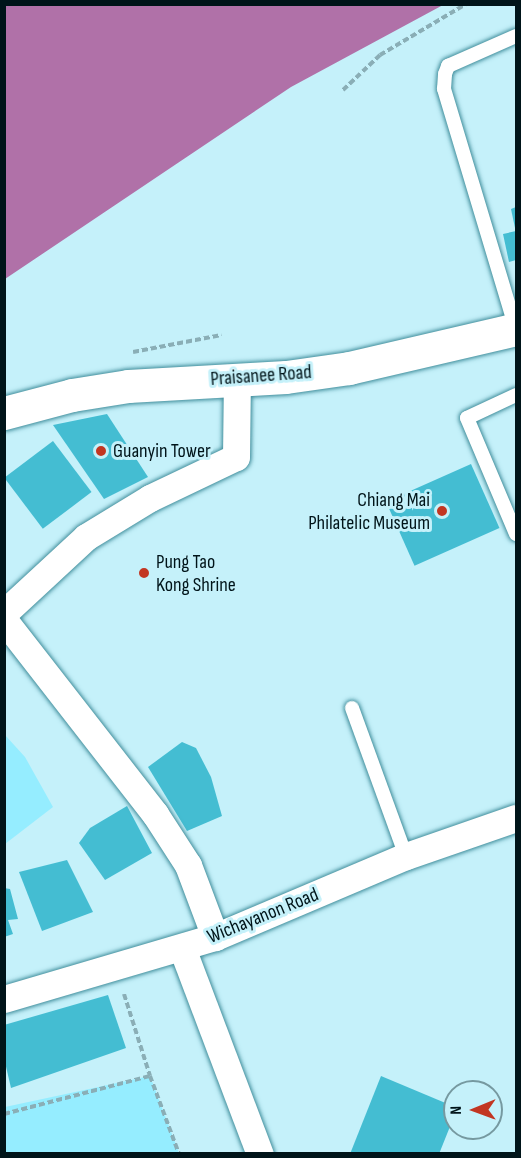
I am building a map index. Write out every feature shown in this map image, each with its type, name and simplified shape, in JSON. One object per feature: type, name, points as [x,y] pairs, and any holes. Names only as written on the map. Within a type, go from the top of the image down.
[{"type":"street","name":"Praisanee Road","points":[[4,413],[72,395],[128,386],[286,377],[349,368],[516,330]]},
{"type":"street","points":[[4,613],[86,537],[150,498],[236,457],[237,380]]},
{"type":"street","points":[[4,621],[155,814],[188,865],[214,937]]},
{"type":"street","name":"Wichayanon Road","points":[[4,999],[214,937],[406,856],[516,818]]},
{"type":"street","points":[[182,948],[260,1154]]},
{"type":"lane","points":[[516,36],[448,66],[444,89],[516,330]]},
{"type":"lane","points":[[516,395],[467,418],[516,534]]},
{"type":"lane","points":[[352,708],[406,856]]},
{"type":"path","points":[[343,90],[380,55],[466,4]]},
{"type":"path","points":[[116,967],[150,1076],[179,1154]]},
{"type":"path","points":[[4,1114],[150,1076]]},
{"type":"shaded area","points":[[5,4],[443,5],[291,87],[5,279]]},
{"type":"shaded area","points":[[5,735],[25,757],[53,807],[5,844]]},
{"type":"shaded area","points":[[150,1076],[179,1153],[5,1153],[5,1107]]},
{"type":"building","points":[[516,207],[516,228],[515,228],[511,209]]},
{"type":"building","points":[[516,231],[516,260],[509,262],[503,234]]},
{"type":"building","name":"Guanyin Tower","points":[[107,414],[148,477],[104,499],[53,425]]},
{"type":"building","points":[[53,441],[92,492],[43,529],[4,478]]},
{"type":"building","points":[[471,464],[499,528],[415,566],[386,502]]},
{"type":"building","points":[[182,742],[196,748],[211,777],[222,816],[187,831],[148,767]]},
{"type":"building","points":[[127,806],[152,853],[105,880],[79,843],[90,828]]},
{"type":"building","points":[[67,860],[93,912],[42,931],[19,872]]},
{"type":"building","points":[[4,888],[10,889],[18,919],[8,920],[13,934],[4,937]]},
{"type":"building","points":[[108,995],[126,1048],[11,1088],[4,1058],[4,1025]]},
{"type":"building","points":[[381,1076],[443,1102],[445,1140],[439,1154],[350,1154]]},
{"type":"place","name":"Guanyin Tower","points":[[101,451]]},
{"type":"place","name":"Chiang Mai Philatelic Museum","points":[[442,511]]},
{"type":"place","name":"Pung Tao Kong Shrine","points":[[144,573]]}]
